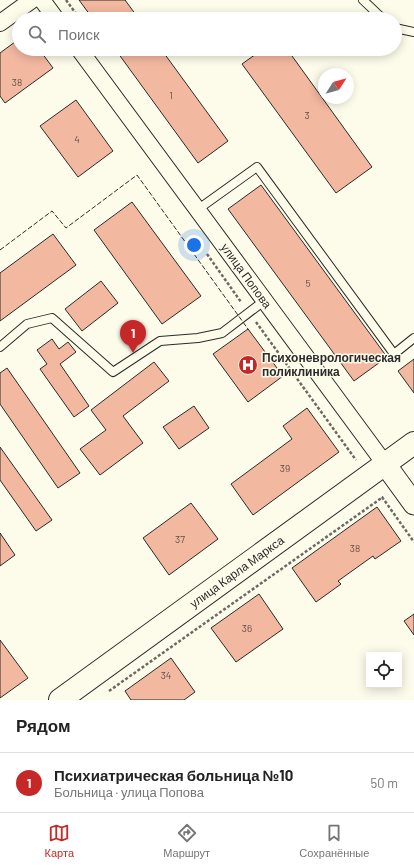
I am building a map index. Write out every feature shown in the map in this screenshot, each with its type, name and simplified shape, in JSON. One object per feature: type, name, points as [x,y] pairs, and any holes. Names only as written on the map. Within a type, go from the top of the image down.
[{"type":"main road","name":"улица Карла Маркса","points":[[60,700],[414,443]]},
{"type":"street","points":[[15,12],[32,0]]},
{"type":"street","points":[[42,0],[51,12]]},
{"type":"street","points":[[0,23],[12,14]]},
{"type":"street","name":"улица Попова","points":[[84,56],[264,301],[376,470],[414,504]]},
{"type":"lane","points":[[363,0],[376,12]]},
{"type":"lane","points":[[402,29],[414,32]]},
{"type":"lane","points":[[197,210],[257,167],[394,354],[414,338]]},
{"type":"lane","points":[[0,347],[27,324],[52,318],[113,372],[160,341],[198,338],[222,333],[264,301]]},
{"type":"path","points":[[66,0],[75,12]]},
{"type":"path","points":[[202,248],[249,312],[376,470],[383,497],[414,542]]},
{"type":"path","points":[[107,693],[383,497]]},
{"type":"building","points":[[79,0],[125,0],[134,12],[88,12]]},
{"type":"building","points":[[12,44],[12,56],[44,56],[53,68],[5,103],[0,96],[0,53]]},
{"type":"building","points":[[120,56],[166,56],[228,141],[198,163]]},
{"type":"building","points":[[253,56],[292,56],[318,92],[318,104],[327,104],[372,167],[336,193],[242,64]]},
{"type":"building","points":[[76,100],[113,151],[78,177],[40,126]]},
{"type":"building","points":[[261,185],[387,357],[354,381],[228,209]]},
{"type":"building","points":[[132,202],[201,296],[162,324],[94,230]]},
{"type":"building","points":[[53,234],[76,265],[0,321],[0,273]]},
{"type":"building","points":[[101,281],[118,303],[82,331],[65,309]]},
{"type":"building","name":"Психоневрологическая поликлиника","points":[[248,329],[283,376],[248,402],[213,354]]},
{"type":"building","points":[[52,339],[59,349],[68,342],[76,352],[60,364],[89,406],[74,417],[40,369],[47,364],[37,350]]},
{"type":"building","points":[[414,359],[414,393],[398,371]]},
{"type":"building","points":[[154,362],[169,381],[123,416],[143,443],[100,475],[80,449],[106,430],[91,410]]},
{"type":"building","points":[[7,368],[80,473],[58,488],[0,404],[0,373]]},
{"type":"building","points":[[194,406],[209,428],[179,449],[163,427]]},
{"type":"building","points":[[307,408],[339,452],[253,515],[231,484],[292,439],[283,426]]},
{"type":"building","points":[[0,447],[52,520],[36,531],[0,480]]},
{"type":"building","points":[[191,503],[218,539],[169,575],[143,538]]},
{"type":"building","points":[[377,507],[401,541],[375,559],[373,556],[338,581],[341,584],[316,602],[292,568]]},
{"type":"building","points":[[0,533],[15,555],[0,566]]},
{"type":"building","points":[[259,594],[283,629],[236,662],[211,628]]},
{"type":"building","points":[[414,614],[414,635],[404,621]]},
{"type":"building","points":[[0,640],[28,678],[0,698]]},
{"type":"building","points":[[171,658],[195,692],[184,700],[131,700],[125,691]]},
{"type":"fence","points":[[0,250],[52,211],[66,228],[137,175],[248,329]]},
{"type":"place","name":"Психиатрическая больница №10","points":[[133,353]]},
{"type":"place","name":"Психоневрологическая поликлиника","points":[[248,365]]}]
